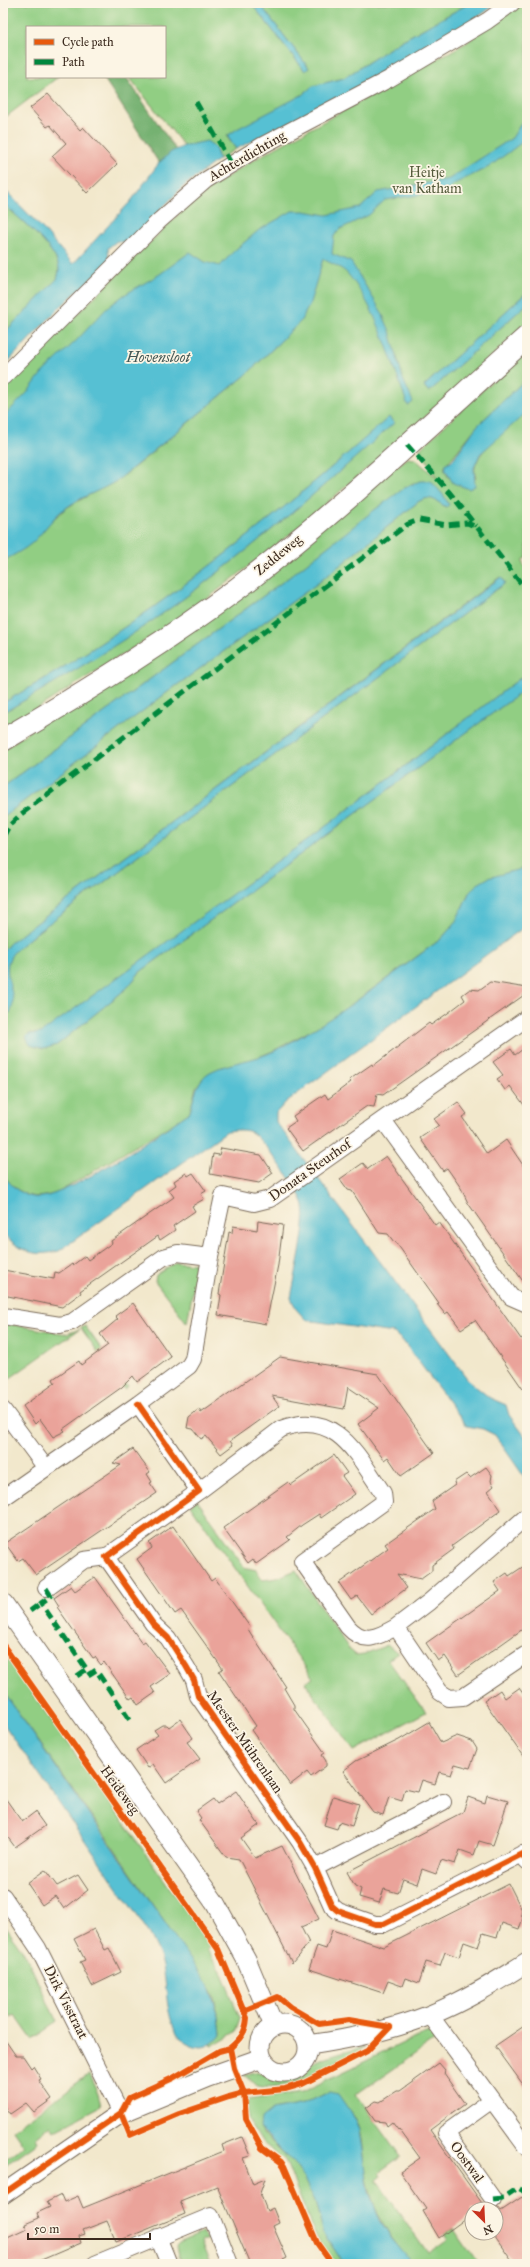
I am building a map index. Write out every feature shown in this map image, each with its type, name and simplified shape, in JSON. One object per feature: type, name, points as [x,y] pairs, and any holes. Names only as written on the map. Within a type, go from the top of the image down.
[{"type":"main road","name":"Zeddeweg","points":[[3,740],[132,664],[238,587],[336,507],[527,337]]},
{"type":"street","name":"Achterdichting","points":[[3,377],[159,221],[206,180],[263,145],[372,89],[487,21],[512,3]]},
{"type":"street","name":"Donata Steurhof","points":[[3,1498],[138,1404],[189,1366],[193,1359],[210,1257],[223,1196],[262,1203],[291,1185],[527,1018]]},
{"type":"street","points":[[383,1120],[511,1297],[527,1304]]},
{"type":"street","points":[[3,1316],[60,1325],[72,1322],[164,1257],[178,1253],[210,1257]]},
{"type":"street","points":[[138,1404],[199,1491]]},
{"type":"street","points":[[3,1410],[46,1468]]},
{"type":"street","points":[[46,1588],[84,1560],[106,1557],[199,1491],[281,1429],[293,1424],[305,1424],[329,1428],[340,1435],[383,1493],[384,1502],[302,1561],[355,1635],[366,1638],[378,1637],[396,1627],[429,1602],[527,1516]]},
{"type":"street","name":"Meester Mührenlaan","points":[[106,1557],[153,1624],[168,1638],[194,1680],[198,1696],[300,1842],[315,1868],[332,1906],[338,1911],[375,1924],[384,1924],[525,1852]]},
{"type":"street","name":"Heideweg","points":[[3,1603],[215,1903],[246,1959],[274,2026]]},
{"type":"street","points":[[396,1627],[440,1692],[449,1698],[463,1697],[526,1655]]},
{"type":"street","points":[[315,1868],[444,1802]]},
{"type":"street","name":"Dirk Visstraat","points":[[3,1896],[38,1948],[121,2113]]},
{"type":"street","points":[[309,2045],[352,2039],[430,2015],[492,1984],[527,1962]]},
{"type":"street","points":[[430,2015],[527,2148]]},
{"type":"street","points":[[288,2024],[300,2029],[306,2036],[309,2045],[308,2055],[303,2064],[295,2070],[286,2073],[276,2071],[267,2066],[262,2058],[260,2049],[261,2039],[266,2031],[274,2026],[288,2024]]},
{"type":"street","points":[[3,2194],[121,2113],[208,2077],[262,2058]]},
{"type":"street","name":"Oostwal","points":[[492,2100],[446,2133],[493,2199]]},
{"type":"street","points":[[95,2264],[210,2216],[230,2264]]},
{"type":"street","points":[[158,2237],[169,2264]]},
{"type":"green space","points":[[3,3],[251,3],[305,71],[309,68],[259,3],[470,3],[401,41],[344,78],[313,86],[302,95],[227,137],[236,149],[219,159],[215,147],[207,142],[184,146],[130,78],[166,78],[166,26],[26,26],[26,78],[57,78],[3,119]]},
{"type":"green space","name":"Heitje van Katham","points":[[519,3],[527,3],[527,292],[424,386],[429,392],[527,304],[527,324],[400,440],[289,535],[190,612],[3,730],[3,713],[152,621],[199,587],[298,507],[393,423],[389,417],[298,496],[251,534],[155,606],[106,640],[3,703],[3,554],[32,543],[50,522],[66,508],[126,474],[246,375],[300,322],[323,259],[334,236],[338,232],[3,495],[3,387],[195,198],[250,162],[466,43]]},
{"type":"green space","points":[[104,78],[127,78],[176,150],[159,163]]},
{"type":"green space","points":[[3,203],[33,230],[53,253],[59,266],[59,270],[57,279],[3,334]]},
{"type":"green space","points":[[527,348],[527,378],[477,426],[444,468],[448,477],[476,478],[475,469],[484,450],[492,441],[527,412],[527,558],[523,559],[523,564],[527,570],[527,673],[333,821],[41,1034],[31,1033],[26,1037],[57,1045],[127,988],[140,972],[527,688],[527,867],[469,893],[455,923],[441,939],[330,1020],[273,1051],[251,1060],[209,1073],[196,1087],[190,1112],[179,1120],[59,1192],[42,1197],[34,1197],[21,1192],[15,1188],[3,1175],[3,1012],[11,1012],[12,1005],[7,971],[12,954],[36,933],[505,583],[500,577],[10,943],[3,951],[3,817],[173,688],[318,583],[418,502],[429,498],[446,507],[444,496],[429,481],[413,483],[406,487],[292,575],[3,787],[3,750],[408,458],[415,459],[437,478],[420,449]]},
{"type":"green space","points":[[176,1262],[195,1264],[197,1267],[187,1323],[155,1281],[156,1275]]},
{"type":"green space","points":[[3,1323],[67,1334],[80,1329],[3,1383]]},
{"type":"green space","points":[[85,1326],[128,1386],[124,1389],[81,1328]]},
{"type":"green space","points":[[197,1500],[244,1567],[256,1570],[263,1580],[277,1578],[296,1570],[349,1649],[356,1655],[364,1654],[388,1645],[398,1653],[388,1660],[426,1712],[354,1751],[305,1683],[313,1678],[190,1505]]},
{"type":"green space","points":[[3,1652],[211,1946],[207,1949],[221,1971],[240,2018],[235,2032],[212,2046],[211,2043],[221,2034],[219,2016],[213,1994],[110,1842],[3,1691]]},
{"type":"green space","points":[[3,1923],[26,1956],[57,2022],[32,2039],[15,2015],[11,2017],[3,2006]]},
{"type":"green space","points":[[430,2033],[435,2040],[356,2095],[401,2157],[379,2173],[381,2176],[376,2180],[428,2253],[448,2239],[444,2234],[453,2228],[478,2264],[413,2264],[403,2253],[394,2242],[380,2219],[375,2207],[365,2166],[362,2137],[357,2121],[348,2109],[329,2092],[304,2104],[272,2110],[262,2132],[295,2165],[303,2177],[315,2202],[324,2234],[344,2264],[336,2264],[316,2237],[285,2160],[263,2143],[248,2119],[247,2100],[302,2092],[403,2043]]},
{"type":"green space","points":[[368,2045],[330,2067],[300,2081],[285,2086],[258,2086],[244,2075],[250,2073],[260,2073],[279,2080],[290,2079],[300,2074],[313,2063],[330,2055]]},
{"type":"green space","points":[[89,2074],[98,2093],[101,2106],[54,2131],[51,2126],[36,2138],[38,2142],[11,2161],[3,2169],[3,2161],[24,2146],[13,2130]]},
{"type":"green space","points":[[202,2233],[208,2239],[201,2242],[210,2264],[186,2264],[178,2257],[176,2246],[179,2243]]},
{"type":"water","points":[[251,3],[259,3],[309,68],[305,71]]},
{"type":"water","points":[[470,3],[498,3],[453,34],[346,95],[236,149],[227,136],[237,129],[302,95],[313,86],[344,78],[401,41]]},
{"type":"water","name":"Hovensloot","points":[[527,114],[527,134],[521,143],[489,167],[454,184],[446,191],[385,200],[369,215],[340,229],[334,236],[332,254],[351,262],[381,311],[390,331],[403,379],[413,402],[408,406],[383,336],[358,287],[345,271],[323,259],[309,306],[300,322],[246,375],[118,480],[78,500],[66,508],[56,516],[32,543],[3,561],[3,417],[27,393],[42,373],[76,341],[107,308],[124,295],[160,274],[190,252],[205,262],[220,266],[234,251],[259,230],[292,211],[304,211],[327,215],[360,208],[378,192],[449,179],[512,138]]},
{"type":"water","points":[[207,141],[215,147],[219,159],[184,186],[127,243],[117,241],[108,248],[109,260],[102,269],[59,308],[3,367],[3,334],[57,279],[59,266],[53,253],[33,230],[3,203],[3,188],[43,229],[73,264],[131,201],[159,163],[171,152],[184,146]]},
{"type":"water","points":[[527,292],[527,304],[429,392],[424,386]]},
{"type":"water","points":[[527,378],[527,412],[480,454],[474,468],[475,486],[469,489],[453,483],[445,470],[446,464],[451,462],[477,426]]},
{"type":"water","points":[[389,417],[394,423],[347,466],[224,568],[176,604],[128,637],[3,713],[3,703],[106,640],[155,606],[251,534],[344,457]]},
{"type":"water","points":[[420,481],[431,481],[444,496],[449,505],[446,507],[429,498],[418,502],[318,583],[173,688],[3,817],[3,787],[292,575],[373,511],[406,487]]},
{"type":"water","points":[[501,577],[505,583],[19,947],[13,953],[8,963],[8,978],[13,1000],[12,1006],[10,1013],[3,1012],[3,951],[10,943]]},
{"type":"water","points":[[527,673],[527,688],[140,972],[127,988],[57,1045],[43,1049],[30,1045],[26,1037],[29,1034],[41,1033],[333,821]]},
{"type":"water","points":[[527,867],[527,925],[286,1102],[276,1113],[276,1122],[469,1381],[490,1398],[506,1405],[509,1415],[527,1439],[527,1481],[495,1435],[483,1429],[467,1426],[403,1341],[394,1333],[306,1320],[296,1309],[291,1298],[304,1226],[304,1206],[297,1190],[282,1167],[257,1137],[249,1131],[227,1131],[59,1251],[50,1253],[28,1252],[16,1245],[3,1234],[3,1175],[11,1184],[24,1194],[41,1197],[55,1194],[94,1174],[139,1147],[190,1112],[194,1095],[205,1075],[225,1066],[274,1051],[339,1013],[441,939],[455,923],[469,893],[476,885],[488,878]]},
{"type":"water","points":[[3,1691],[209,1986],[219,2016],[221,2034],[210,2044],[201,2047],[189,2044],[181,2038],[175,2029],[170,2018],[162,1962],[150,1934],[3,1723]]},
{"type":"water","points":[[329,2092],[338,2094],[356,2120],[360,2129],[369,2192],[380,2221],[391,2238],[413,2264],[344,2264],[324,2234],[315,2202],[303,2177],[295,2165],[260,2128],[261,2119],[272,2110],[304,2104]]},
{"type":"building","points":[[48,94],[80,130],[83,127],[117,164],[87,193],[52,156],[66,143],[50,125],[47,127],[30,108]]},
{"type":"building","points":[[490,982],[527,988],[527,993],[383,1095],[377,1094],[374,1107],[367,1106],[303,1151],[286,1128],[296,1121],[293,1116],[325,1094],[328,1099],[351,1082],[349,1080],[372,1064],[373,1066],[429,1023],[431,1025],[465,1000],[462,995],[470,989],[479,990]]},
{"type":"building","points":[[527,1046],[527,1109],[510,1086],[505,1090],[497,1079],[503,1075],[493,1062],[511,1049],[515,1055]]},
{"type":"building","points":[[458,1102],[467,1114],[462,1117],[487,1154],[506,1140],[527,1171],[527,1287],[468,1203],[461,1188],[447,1168],[443,1171],[420,1138],[439,1125],[434,1119]]},
{"type":"building","points":[[221,1148],[261,1155],[273,1173],[259,1183],[210,1174],[213,1154],[219,1155]]},
{"type":"building","points":[[386,1156],[435,1225],[439,1222],[521,1339],[527,1335],[527,1395],[475,1320],[461,1329],[448,1312],[445,1314],[437,1304],[439,1303],[395,1241],[394,1242],[388,1234],[379,1233],[352,1191],[348,1190],[340,1179],[363,1163],[368,1169]]},
{"type":"building","points":[[186,1173],[188,1176],[193,1173],[206,1191],[201,1194],[204,1199],[192,1206],[195,1211],[173,1226],[175,1230],[160,1240],[158,1236],[80,1291],[81,1293],[62,1307],[3,1295],[3,1270],[54,1279],[55,1272],[59,1273],[85,1256],[88,1260],[112,1243],[111,1241],[174,1197],[169,1190],[176,1185],[174,1181]]},
{"type":"building","points":[[258,1221],[283,1225],[278,1265],[266,1324],[218,1315],[221,1295],[219,1294],[229,1232],[232,1233],[233,1226],[257,1230]]},
{"type":"building","points":[[133,1303],[171,1357],[137,1382],[133,1376],[122,1387],[63,1429],[65,1431],[53,1437],[40,1419],[35,1424],[23,1406],[55,1383],[53,1379],[79,1361],[81,1365],[108,1345],[100,1334],[118,1319],[115,1316]]},
{"type":"building","points":[[280,1357],[378,1374],[434,1453],[401,1476],[388,1457],[384,1460],[358,1424],[379,1408],[348,1387],[344,1409],[272,1396],[279,1406],[230,1441],[233,1445],[221,1454],[206,1436],[201,1439],[193,1429],[187,1428],[189,1417],[199,1409],[201,1413]]},
{"type":"building","points":[[133,1449],[150,1472],[147,1474],[152,1482],[150,1483],[157,1493],[36,1575],[23,1558],[18,1561],[5,1543],[121,1465],[113,1463]]},
{"type":"building","points":[[334,1455],[347,1473],[342,1476],[355,1494],[321,1518],[319,1514],[302,1525],[287,1537],[290,1540],[256,1564],[253,1559],[248,1563],[223,1528],[288,1482],[291,1485]]},
{"type":"building","points":[[486,1467],[492,1475],[491,1481],[494,1486],[488,1491],[501,1510],[452,1546],[454,1549],[432,1565],[432,1571],[421,1579],[397,1574],[407,1588],[371,1614],[357,1596],[351,1600],[339,1583],[388,1548],[385,1544],[435,1509],[432,1501],[455,1485],[454,1482],[466,1474],[470,1478]]},
{"type":"building","points":[[173,1526],[211,1581],[215,1578],[250,1627],[248,1629],[251,1634],[286,1687],[284,1688],[294,1705],[294,1709],[325,1753],[322,1755],[326,1761],[326,1766],[311,1777],[307,1772],[290,1785],[251,1730],[256,1726],[219,1671],[223,1669],[181,1610],[175,1614],[137,1559],[152,1548],[149,1543]]},
{"type":"building","points":[[527,1564],[527,1626],[458,1675],[445,1656],[438,1661],[426,1643],[500,1591],[494,1582],[507,1573],[509,1576]]},
{"type":"building","points":[[95,1577],[142,1643],[145,1641],[170,1674],[151,1687],[155,1693],[138,1705],[133,1697],[130,1699],[104,1662],[101,1665],[95,1657],[93,1658],[57,1607],[59,1606],[54,1598],[71,1586],[75,1591]]},
{"type":"building","points":[[519,1688],[527,1699],[527,1762],[484,1701],[500,1690],[505,1698]]},
{"type":"building","points":[[180,1719],[193,1738],[187,1742],[200,1759],[166,1783],[153,1764],[148,1768],[136,1750],[158,1735],[154,1730],[162,1725],[167,1725],[169,1727]]},
{"type":"building","points":[[429,1722],[441,1743],[457,1736],[472,1741],[477,1749],[470,1768],[455,1764],[451,1775],[439,1772],[435,1784],[422,1780],[418,1792],[405,1789],[402,1801],[389,1797],[383,1815],[373,1812],[343,1771],[356,1761],[399,1740]]},
{"type":"building","points":[[236,1791],[259,1825],[241,1838],[255,1858],[282,1846],[319,1919],[301,1927],[309,1943],[292,1963],[239,1859],[226,1857],[199,1820],[201,1818],[196,1811],[213,1799],[217,1804]]},
{"type":"building","points":[[3,1795],[22,1822],[35,1812],[45,1826],[15,1847],[3,1831]]},
{"type":"building","points":[[487,1795],[508,1801],[493,1845],[479,1841],[474,1855],[460,1850],[455,1864],[441,1860],[436,1874],[422,1869],[417,1884],[403,1879],[398,1893],[384,1889],[379,1903],[359,1897],[361,1889],[355,1886],[347,1872],[463,1812],[468,1797],[485,1803]]},
{"type":"building","points":[[333,1796],[359,1804],[352,1826],[339,1822],[337,1829],[324,1825]]},
{"type":"building","points":[[45,1870],[57,1886],[78,1875],[88,1890],[64,1909],[55,1896],[42,1905],[27,1883]]},
{"type":"building","points":[[509,1884],[522,1910],[521,1914],[523,1918],[519,1929],[502,1923],[497,1937],[483,1933],[478,1947],[464,1942],[459,1957],[445,1952],[440,1966],[426,1962],[419,1983],[405,1978],[402,1986],[388,1981],[383,1993],[309,1969],[317,1946],[326,1949],[332,1930],[384,1947]]},
{"type":"building","points":[[94,1929],[105,1950],[109,1948],[121,1972],[92,1986],[80,1962],[85,1960],[74,1939]]},
{"type":"building","points":[[527,2024],[527,2090],[495,2046]]},
{"type":"building","points":[[3,2037],[16,2056],[23,2056],[31,2068],[33,2066],[41,2079],[39,2080],[52,2099],[34,2112],[26,2103],[10,2114],[3,2105]]},
{"type":"building","points":[[439,2063],[445,2070],[444,2074],[465,2104],[430,2130],[480,2201],[464,2201],[464,2220],[439,2238],[423,2211],[426,2209],[400,2172],[420,2158],[399,2129],[398,2130],[392,2122],[387,2126],[385,2122],[375,2121],[366,2108],[376,2101],[380,2102],[397,2091],[400,2091]]},
{"type":"building","points":[[242,2137],[250,2156],[243,2158],[253,2184],[265,2179],[260,2193],[267,2211],[273,2208],[279,2223],[273,2226],[287,2258],[283,2260],[284,2264],[250,2264],[217,2186],[180,2201],[185,2214],[116,2242],[107,2221],[83,2230],[85,2234],[79,2236],[81,2243],[32,2264],[3,2264],[3,2240],[27,2229],[25,2224],[39,2218],[37,2213],[50,2207],[47,2202],[61,2195],[64,2202],[78,2196],[83,2208],[224,2151],[222,2145]]},
{"type":"building","points":[[522,2197],[527,2205],[527,2264],[514,2264],[498,2241],[504,2241],[504,2209]]},
{"type":"marked path","points":[[196,102],[231,163]]},
{"type":"marked path","points":[[407,445],[450,493],[476,526]]},
{"type":"marked path","points":[[3,837],[9,826],[20,815],[408,524],[419,520],[447,525],[467,523],[477,527],[527,591]]},
{"type":"marked path","points":[[46,1588],[51,1596],[41,1603],[90,1674],[96,1670],[131,1722]]},
{"type":"marked path","points":[[30,1611],[41,1603]]},
{"type":"marked path","points":[[77,1676],[87,1669]]},
{"type":"marked path","points":[[493,2199],[503,2198],[518,2188],[527,2193]]},
{"type":"cycle path","points":[[138,1404],[199,1491],[106,1557],[153,1624],[168,1638],[194,1680],[198,1696],[300,1842],[315,1868],[332,1906],[338,1911],[375,1924],[384,1924],[522,1854],[527,1861]]},
{"type":"cycle path","points":[[3,1645],[218,1949],[247,2018],[242,2035],[230,2048],[234,2068],[244,2093],[246,2119],[262,2148],[284,2166],[317,2243],[332,2264]]},
{"type":"cycle path","points":[[230,2048],[219,2051],[173,2078],[129,2098],[121,2113],[130,2135],[179,2114],[229,2097],[244,2093],[285,2089],[302,2084],[367,2051],[390,2027],[349,2020],[319,2024],[290,2007],[278,1997],[244,2011]]},
{"type":"cycle path","points":[[3,2194],[121,2113]]}]
